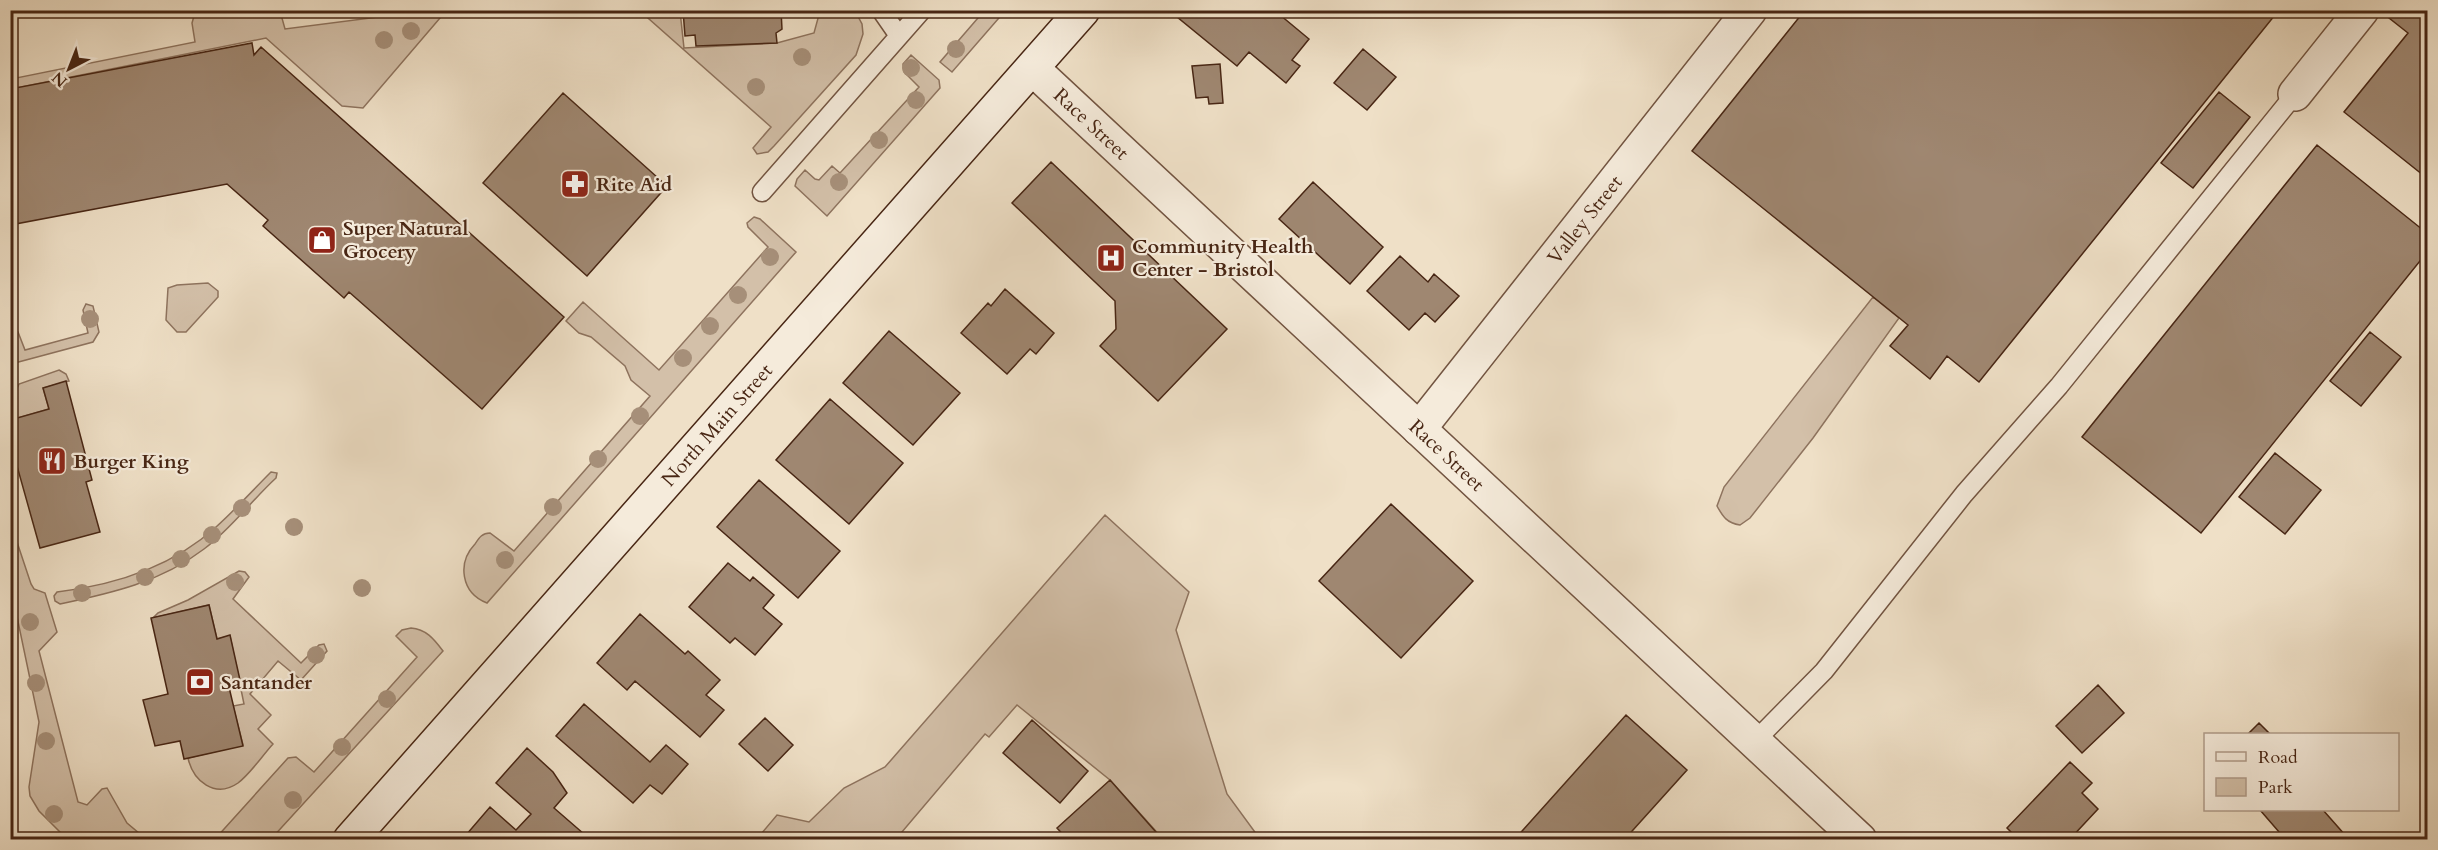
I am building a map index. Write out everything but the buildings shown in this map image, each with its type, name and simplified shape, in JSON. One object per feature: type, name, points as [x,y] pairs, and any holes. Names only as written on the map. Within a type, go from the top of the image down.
[{"type":"street","name":"North Main Street","points":[[350,840],[1083,10]]},
{"type":"street","name":"Valley Street","points":[[1419,429],[1750,10]]},
{"type":"street","points":[[2295,94],[2362,10]]},
{"type":"street","name":"Race Street","points":[[1033,69],[1860,840]]},
{"type":"lane","points":[[881,10],[899,36]]},
{"type":"lane","points":[[762,192],[922,10]]},
{"type":"lane","points":[[1754,742],[1824,671],[1964,494],[2059,386],[2295,94]]},
{"type":"green space","points":[[221,10],[280,11],[285,29],[425,11],[446,11],[363,108],[342,106],[266,38],[11,89],[11,79],[195,42],[192,23],[194,16]]},
{"type":"green space","points":[[640,11],[680,11],[684,48],[777,43],[814,33],[820,11],[855,11],[862,24],[863,34],[856,55],[768,152],[757,154],[753,148],[771,127]]},
{"type":"green space","points":[[984,11],[1005,11],[952,72],[940,62]]},
{"type":"green space","points":[[911,55],[939,80],[940,88],[827,216],[795,186],[797,179],[805,170],[819,180],[832,166],[840,173],[919,87],[904,72],[903,64]]},
{"type":"green space","points":[[754,217],[760,219],[796,252],[487,603],[478,598],[467,585],[464,568],[469,552],[479,538],[490,533],[514,551],[650,396],[631,380],[625,366],[591,337],[579,333],[566,321],[583,302],[659,370],[768,247],[748,227],[747,223]]},
{"type":"green space","points":[[208,283],[218,291],[218,297],[186,332],[177,332],[166,320],[168,288],[177,285]]},
{"type":"green space","points":[[1873,297],[1899,318],[1813,438],[1750,518],[1740,525],[1729,521],[1717,506],[1724,487]]},
{"type":"green space","points":[[86,304],[93,306],[99,332],[93,342],[11,364],[11,326],[18,332],[25,350],[88,333],[83,310]]},
{"type":"green space","points":[[59,370],[66,374],[69,381],[43,388],[49,409],[11,420],[11,402],[19,384]]},
{"type":"green space","points":[[271,472],[277,473],[276,478],[223,533],[188,560],[135,585],[60,604],[55,601],[54,596],[57,592],[121,579],[142,572],[181,553],[216,527]]},
{"type":"green space","points":[[1105,515],[1189,592],[1176,630],[1227,794],[1260,839],[1163,839],[1110,780],[1017,705],[989,737],[985,734],[896,839],[756,840],[777,815],[809,822],[844,788],[885,767]]},
{"type":"green space","points":[[11,524],[31,584],[34,589],[45,593],[57,632],[39,651],[78,802],[87,805],[102,789],[107,788],[127,823],[146,839],[67,839],[39,811],[30,796],[29,787],[39,722],[11,588]]},
{"type":"green space","points":[[239,571],[245,572],[249,577],[233,599],[301,663],[319,645],[324,644],[327,651],[301,680],[278,661],[250,694],[271,715],[258,729],[273,744],[243,779],[221,789],[206,785],[200,780],[188,758],[243,745],[233,706],[244,704],[230,636],[217,639],[209,605],[153,618],[158,613],[188,600]]},
{"type":"green space","points":[[411,628],[425,633],[443,651],[271,839],[215,839],[288,758],[296,757],[314,772],[417,657],[396,636],[402,630]]},
{"type":"place","name":"Rite Aid","points":[[575,184]]},
{"type":"place","name":"Super Natural Grocery","points":[[322,240]]},
{"type":"place","name":"Community Health Center - Bristol","points":[[1111,258]]},
{"type":"place","name":"Burger King","points":[[52,461]]},
{"type":"place","name":"Santander","points":[[200,682]]}]
